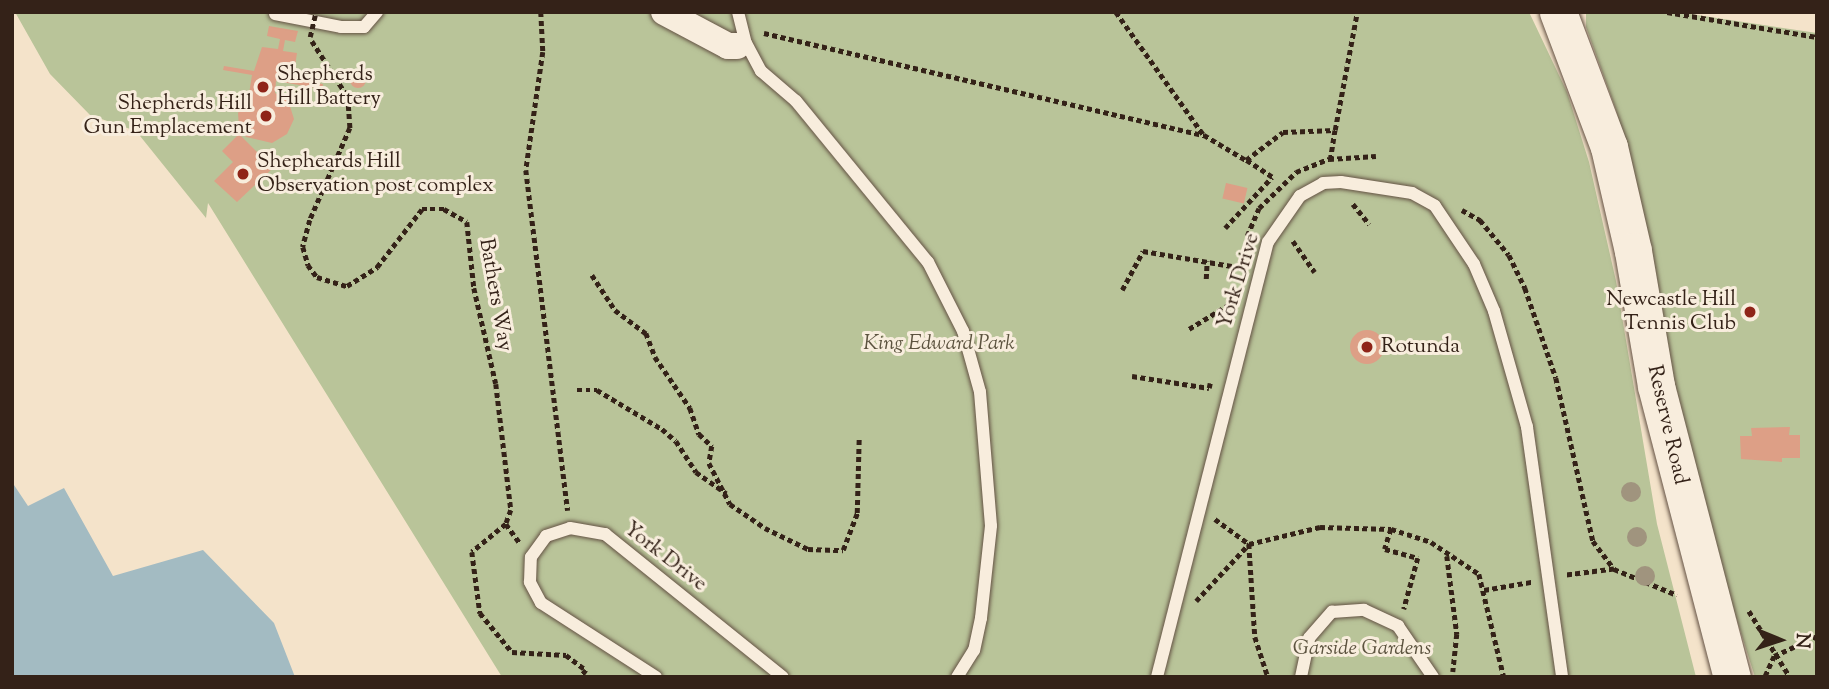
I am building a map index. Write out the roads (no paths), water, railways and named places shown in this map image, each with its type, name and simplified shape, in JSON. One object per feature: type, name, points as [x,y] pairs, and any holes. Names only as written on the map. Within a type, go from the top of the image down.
[{"type":"main road","name":"Reserve Road","points":[[1558,12],[1609,147],[1633,251],[1656,386],[1732,677]]},
{"type":"street","points":[[664,12],[728,46],[747,43]]},
{"type":"lane","points":[[275,14],[341,27],[364,27],[377,12]]},
{"type":"lane","points":[[738,12],[747,43],[761,71],[796,101],[928,262],[963,331],[980,391],[991,526],[979,629],[974,650],[957,677]]},
{"type":"lane","name":"York Drive","points":[[1157,677],[1268,242],[1300,195],[1323,183],[1341,182],[1412,193],[1435,205],[1449,222],[1494,311],[1527,427],[1562,677]]},
{"type":"lane","name":"York Drive","points":[[656,677],[541,603],[530,582],[531,557],[546,536],[570,528],[605,534],[631,552],[783,677]]},
{"type":"lane","points":[[1301,677],[1309,638],[1332,612],[1364,610],[1398,626],[1433,677]]},
{"type":"water","points":[[12,482],[28,506],[64,488],[113,576],[203,550],[274,623],[295,677],[12,677]]},
{"type":"place","name":"Shepherds Hill Battery","points":[[263,87]]},
{"type":"place","name":"Shepherds Hill Gun Emplacement","points":[[266,116]]},
{"type":"place","name":"Shepheards Hill Observation post complex","points":[[243,174]]},
{"type":"place","name":"Newcastle Hill Tennis Club","points":[[1750,312]]},
{"type":"place","name":"Rotunda","points":[[1367,347]]},
{"type":"park label","name":"King Edward Park","points":[[939,344]]},
{"type":"park label","name":"Garside Gardens","points":[[1362,649]]}]
